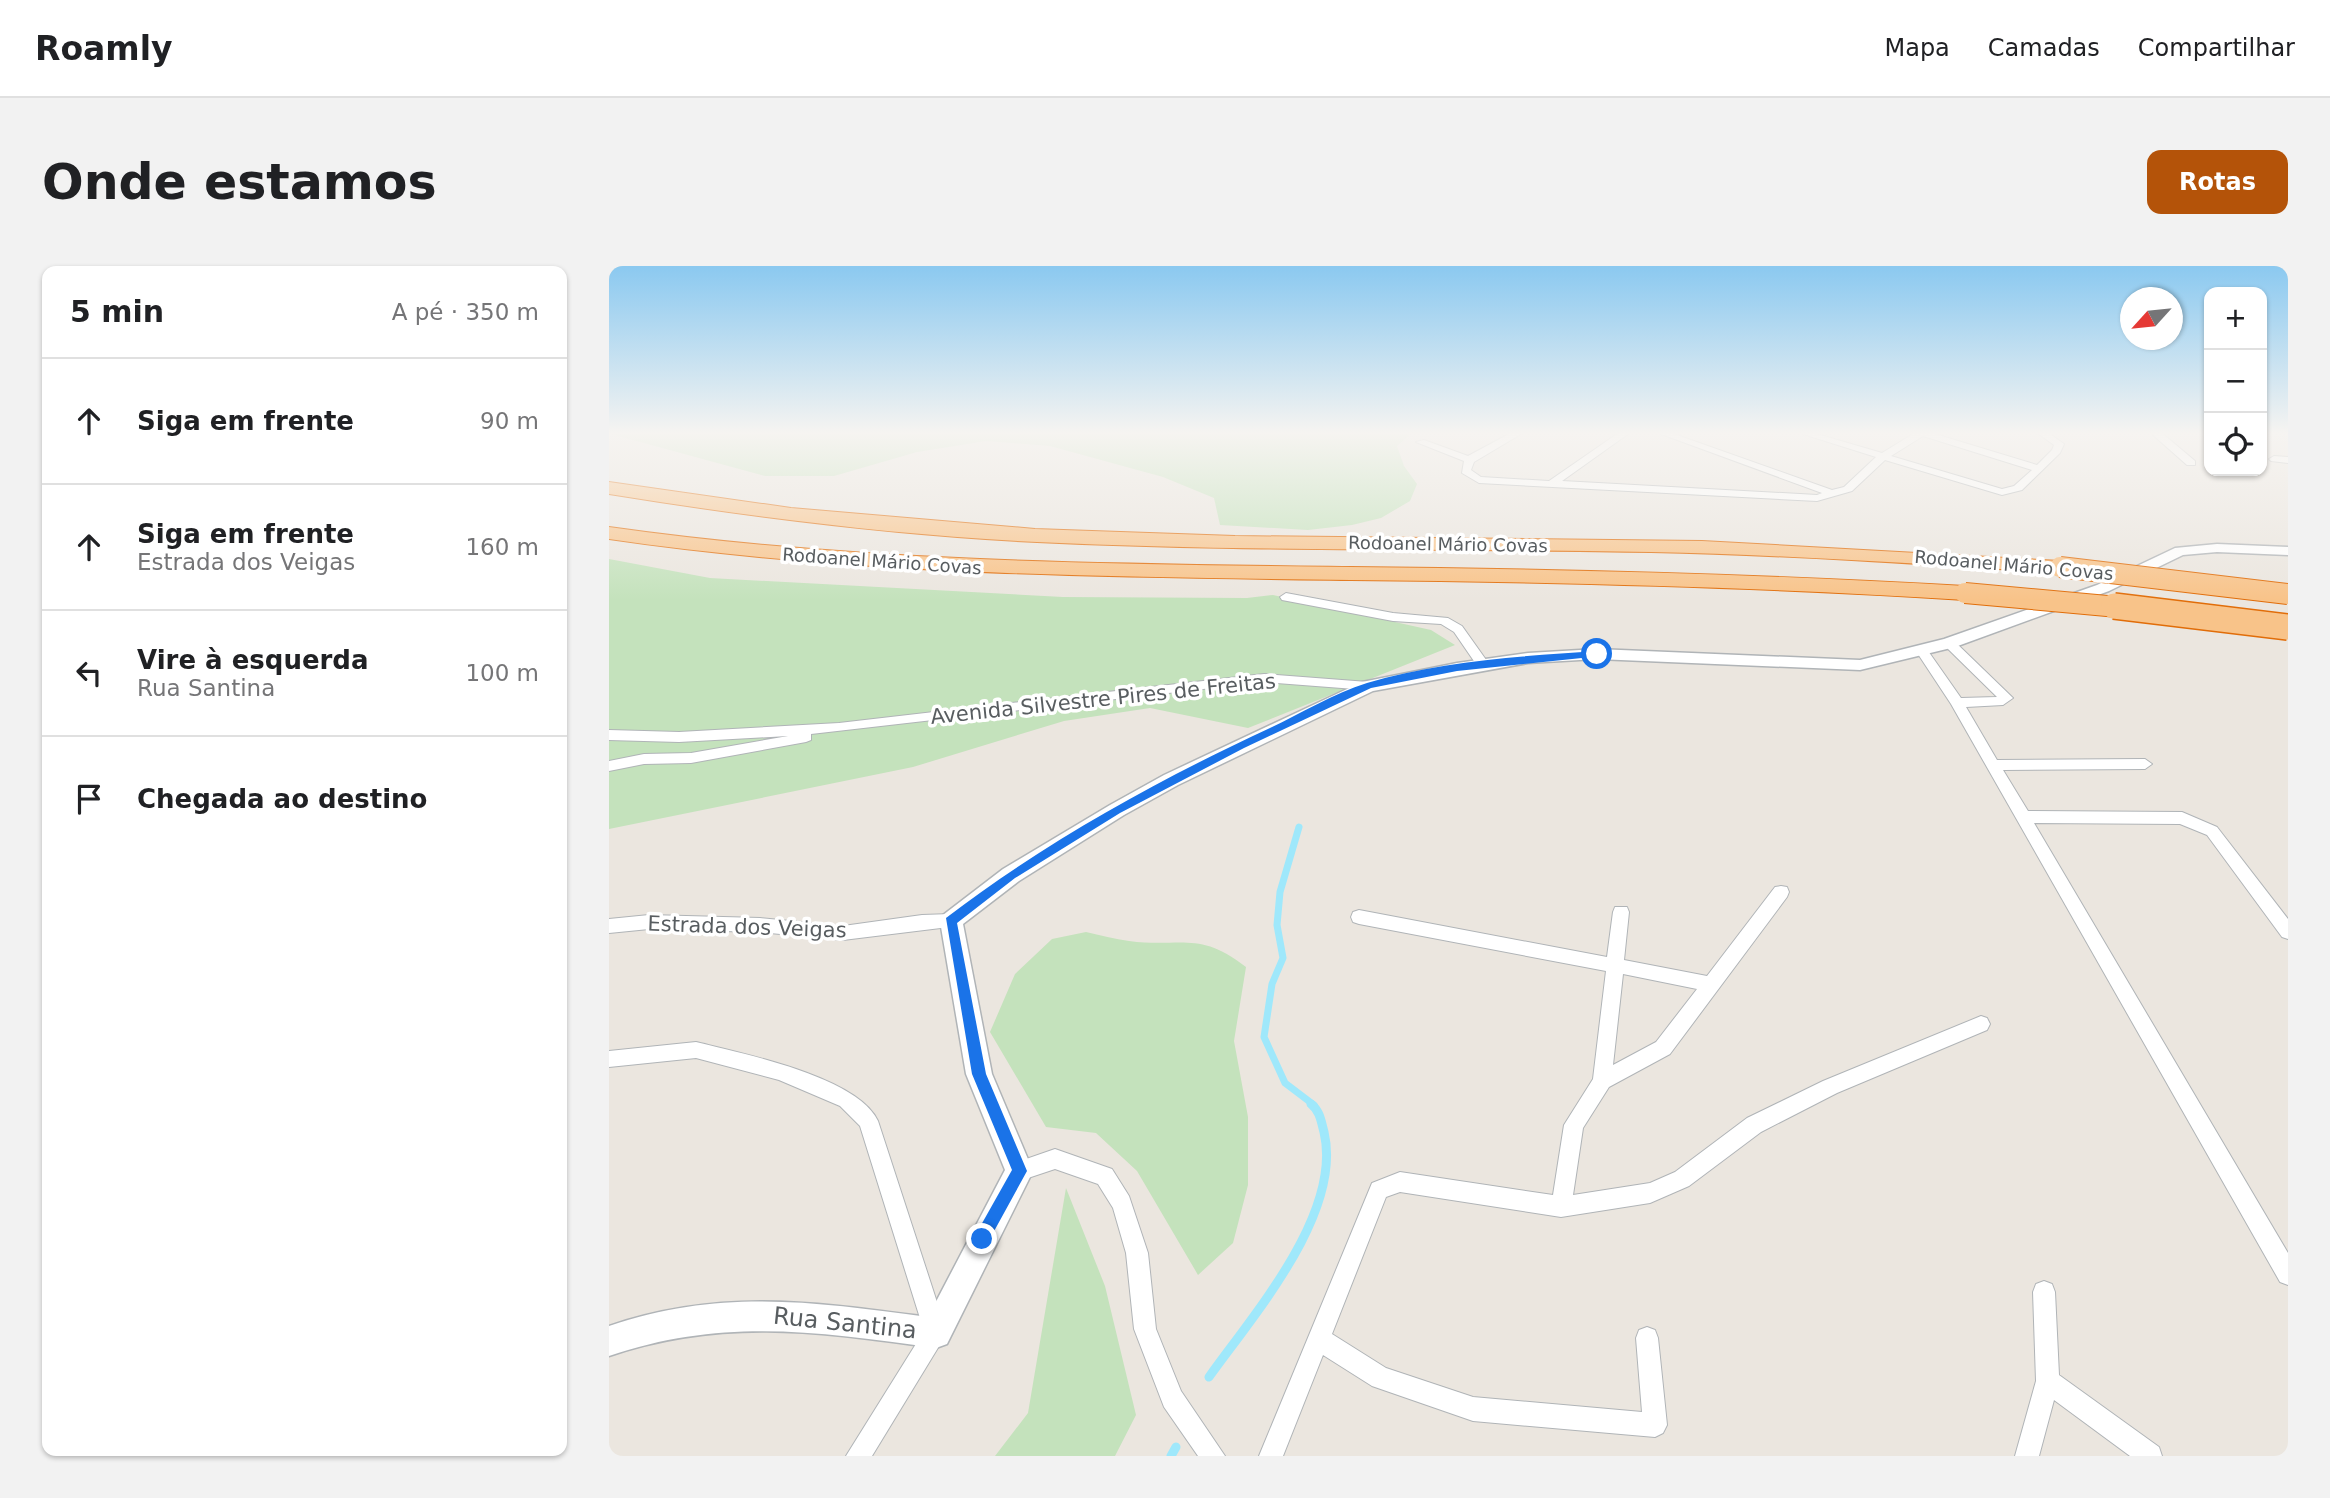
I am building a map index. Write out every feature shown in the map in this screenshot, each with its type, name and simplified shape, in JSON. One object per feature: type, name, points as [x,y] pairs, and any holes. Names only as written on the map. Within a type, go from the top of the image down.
[{"type":"highway","name":"Rodoanel Mário Covas","points":[[619,490],[778,514],[1019,535],[1186,541],[1695,547],[1838,552],[2060,567],[2288,594]]},
{"type":"highway","name":"Rodoanel Mário Covas","points":[[609,533],[741,551],[948,566],[1648,577],[1965,593],[2076,602],[2288,627]]},
{"type":"street","points":[[1643,490],[1817,498],[1848,490]]},
{"type":"street","points":[[1823,490],[1836,494]]},
{"type":"street","points":[[1992,490],[2001,492],[2011,490]]},
{"type":"street","name":"Avenida Silvestre Pires de Freitas","points":[[609,734],[679,737],[839,728],[1264,678],[1368,686],[1483,664],[1597,654],[1846,666],[1922,652],[1949,643],[2103,588],[2180,551],[2217,548],[2288,551]]},
{"type":"street","points":[[1286,597],[1393,617],[1444,621],[1458,629],[1483,664]]},
{"type":"street","points":[[1949,643],[2006,698],[2003,701],[1957,703]]},
{"type":"street","points":[[1922,652],[1957,703],[2288,1274]]},
{"type":"street","points":[[1213,1456],[1172,1399],[1145,1329],[1137,1253],[1122,1203],[1105,1176],[1055,1158],[1019,1171],[979,1074],[951,921],[1011,875],[1117,810],[1240,746],[1368,686]]},
{"type":"street","points":[[609,766],[787,742],[839,728]]},
{"type":"street","points":[[1991,765],[2145,764]]},
{"type":"street","points":[[2024,817],[2182,818],[2198,822],[2212,831],[2288,932]]},
{"type":"street","points":[[1602,1081],[1663,1048],[1781,892]]},
{"type":"street","points":[[1561,1207],[1574,1125],[1602,1081],[1621,912]]},
{"type":"street","points":[[1359,917],[1711,984]]},
{"type":"street","name":"Estrada dos Veigas","points":[[609,926],[649,922],[843,933],[922,922],[951,921]]},
{"type":"street","points":[[1271,1456],[1379,1190],[1399,1182],[1561,1207],[1650,1194],[1682,1179],[1754,1125],[1830,1087],[1981,1024]]},
{"type":"street","points":[[609,1059],[696,1050],[781,1072],[847,1100],[868,1121],[936,1334],[858,1456]]},
{"type":"street","name":"Rua Santina","points":[[609,1341],[697,1317],[780,1313],[936,1334],[982,1239],[1019,1171]]},
{"type":"street","points":[[2027,1456],[2048,1381],[2043,1292]]},
{"type":"street","points":[[1319,1339],[1380,1378],[1473,1409],[1655,1424],[1647,1338]]},
{"type":"street","points":[[2048,1381],[2150,1456]]},
{"type":"green space","points":[[1193,490],[1415,490],[1410,501],[1381,518],[1352,525],[1308,530],[1220,525],[1214,498]]},
{"type":"green space","points":[[609,559],[710,578],[1063,597],[1247,598],[1273,595],[1431,630],[1455,645],[1248,728],[1150,708],[1064,721],[913,767],[609,829]]},
{"type":"green space","points":[[1086,932],[1147,943],[1202,944],[1215,948],[1246,967],[1234,1041],[1248,1117],[1248,1185],[1233,1243],[1198,1275],[1137,1171],[1096,1133],[1046,1127],[990,1032],[1015,974],[1052,939]]},
{"type":"green space","points":[[1066,1188],[1105,1286],[1136,1415],[1115,1456],[995,1456],[1028,1413]]},
{"type":"waterway","points":[[1299,827],[1280,892],[1277,925],[1283,958],[1272,984],[1264,1037],[1285,1083],[1314,1105]]},
{"type":"waterway","points":[[1209,1377],[1270,1293],[1308,1229],[1320,1196],[1326,1163],[1324,1132],[1318,1113],[1311,1104]]},
{"type":"waterway","points":[[1171,1456],[1176,1447]]},
{"type":"route","points":[[982,1239],[1019,1171],[979,1074],[951,921],[1011,875],[1117,810],[1171,780],[1368,686],[1457,668],[1528,658],[1597,654]]}]
